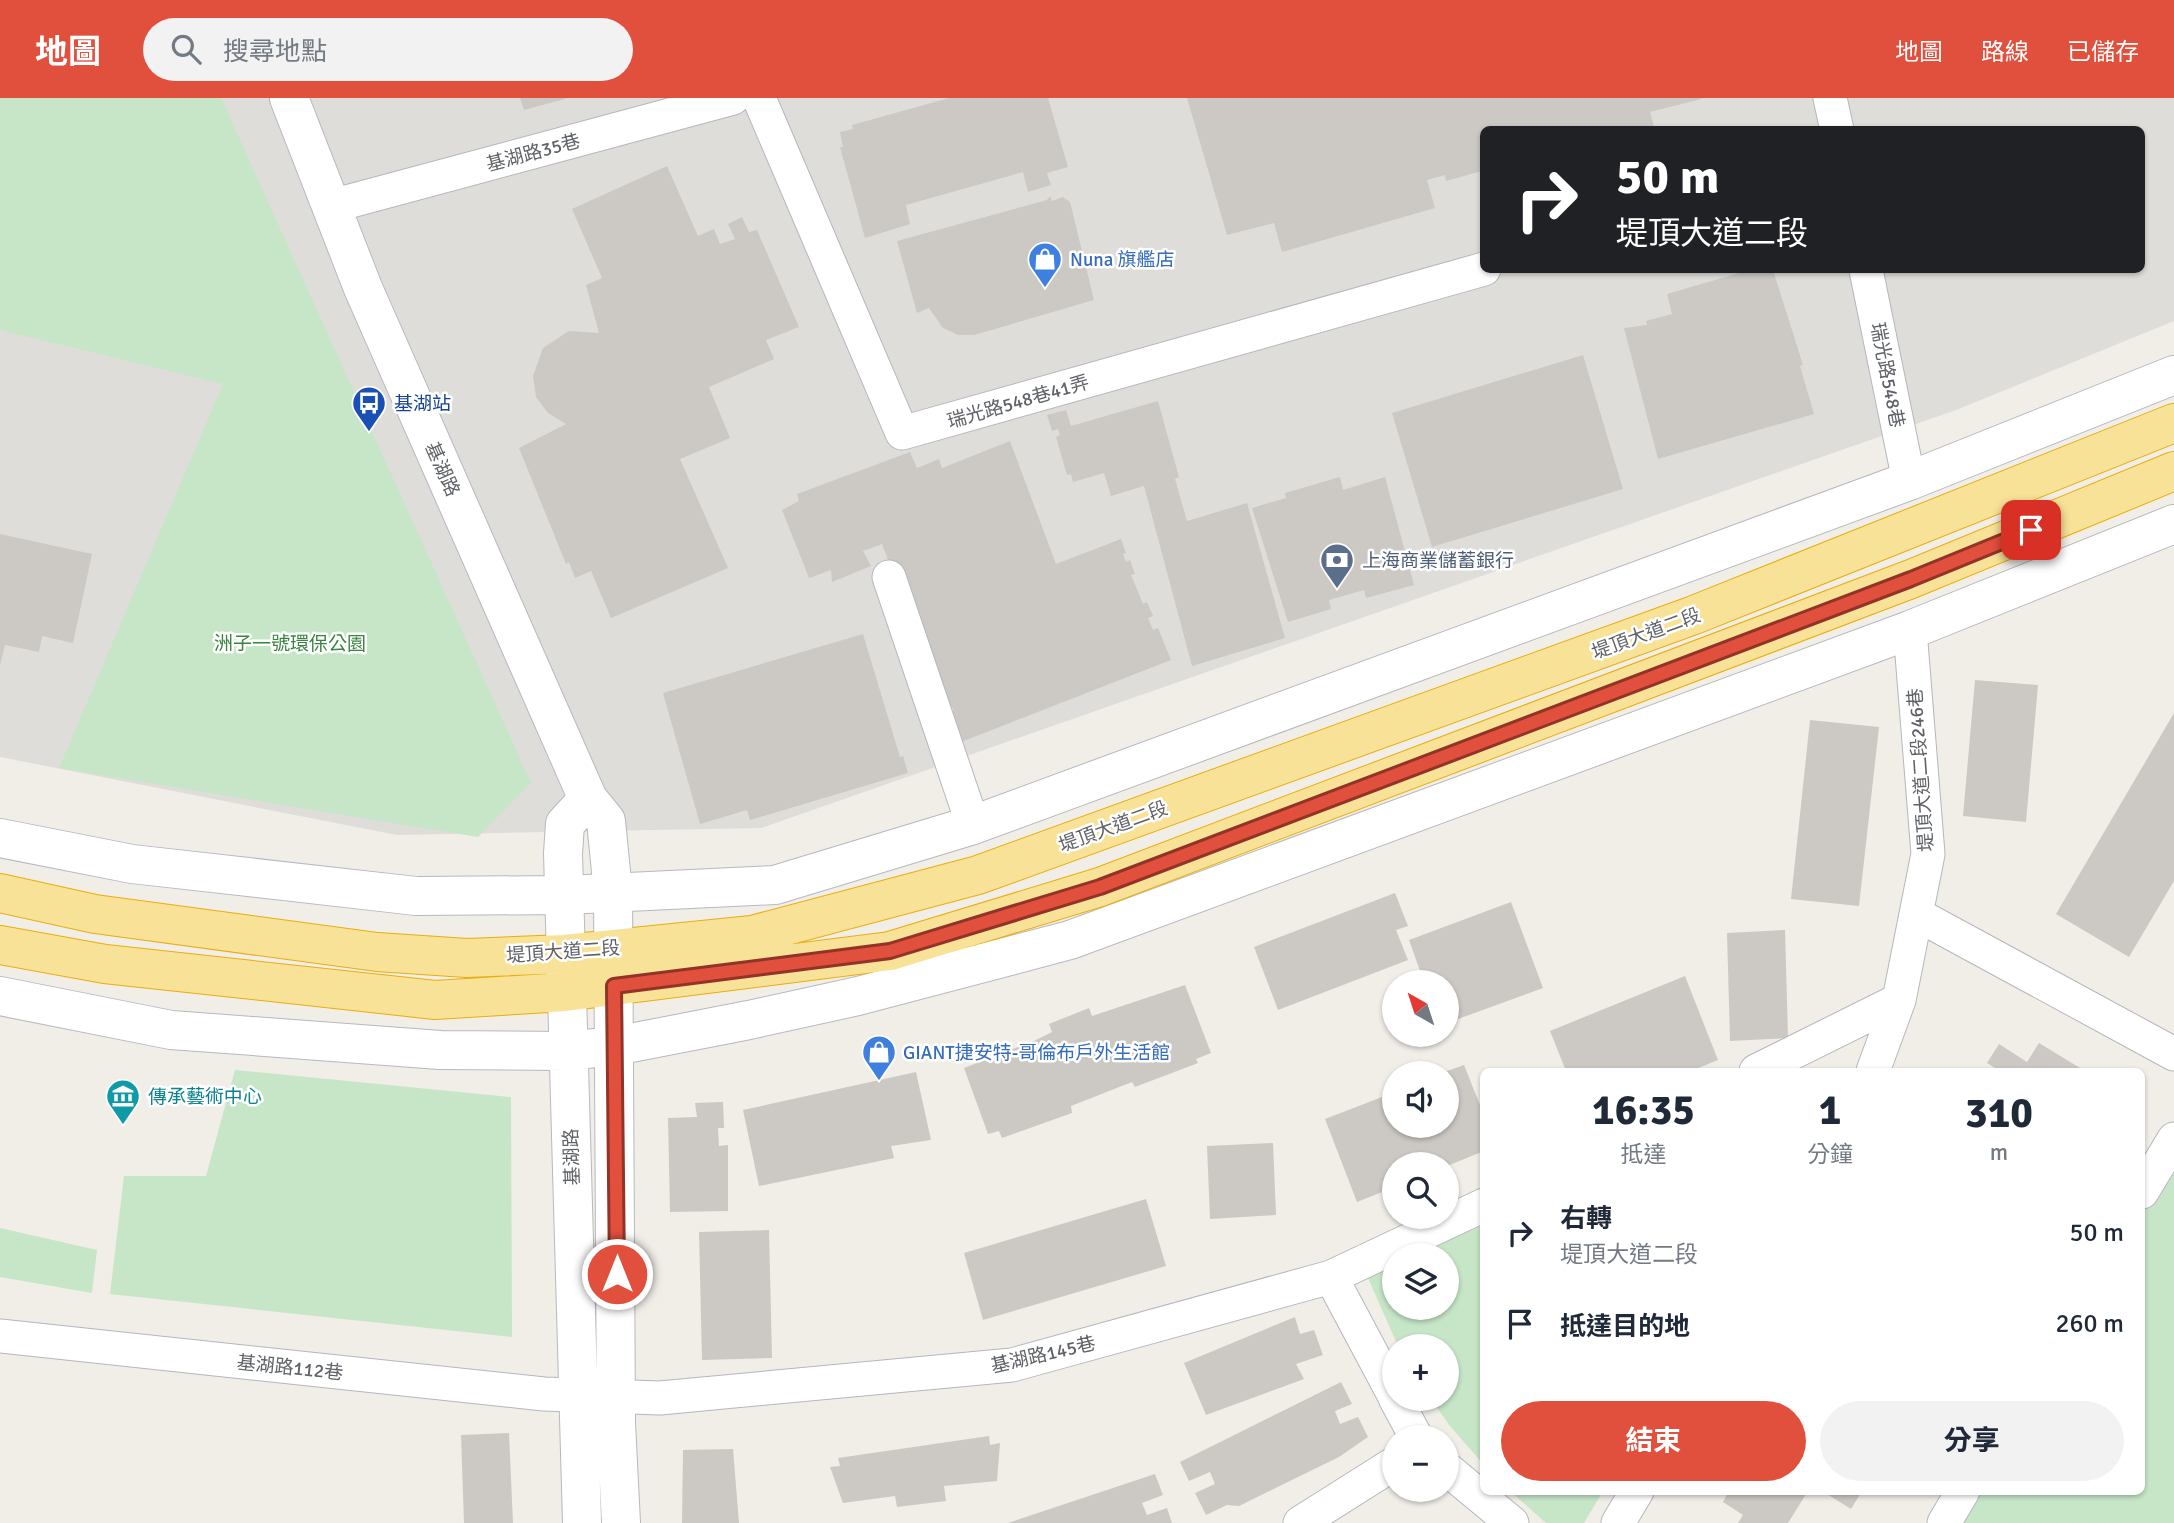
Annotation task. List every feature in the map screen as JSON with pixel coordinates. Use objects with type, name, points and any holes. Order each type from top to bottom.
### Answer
[{"type":"highway","name":"堤頂大道二段","points":[[0,893],[95,914],[377,953],[467,958],[565,954],[752,935],[978,875],[1694,615],[2174,423]]},
{"type":"highway","name":"堤頂大道二段","points":[[0,945],[105,964],[435,1000],[565,992],[890,951],[1100,887],[1911,579],[2174,471]]},
{"type":"street","name":"基湖路","points":[[289,98],[363,288],[588,799],[606,821],[613,892],[615,1046],[598,1397],[582,1523]]},
{"type":"street","name":"基湖路35巷","points":[[332,206],[733,98]]},
{"type":"street","name":"瑞光路548巷41弄","points":[[760,98],[902,433],[1480,270]]},
{"type":"street","points":[[1830,98],[1836,126]]},
{"type":"street","name":"瑞光路548巷","points":[[1867,273],[1909,481]]},
{"type":"street","points":[[0,838],[132,863],[416,896],[565,895],[775,885],[973,825],[1909,481],[2174,375]]},
{"type":"street","points":[[0,996],[172,1030],[440,1050],[566,1051],[615,1046],[858,996],[1070,940],[1910,630],[2174,524]]},
{"type":"street","points":[[889,577],[973,825]]},
{"type":"street","name":"堤頂大道二段246巷","points":[[1874,1068],[1899,1000],[1928,854],[1910,630]]},
{"type":"street","name":"基湖路","points":[[588,799],[565,824],[566,1051],[598,1397],[621,1523]]},
{"type":"street","points":[[1916,914],[2174,1054]]},
{"type":"street","points":[[1762,1068],[1899,1000]]},
{"type":"street","points":[[2145,1187],[2174,1139]]},
{"type":"street","name":"基湖路145巷","points":[[598,1397],[660,1398],[1012,1365],[1331,1277],[1480,1207]]},
{"type":"street","points":[[1331,1277],[1382,1373]]},
{"type":"street","name":"基湖路112巷","points":[[0,1336],[598,1397]]},
{"type":"street","points":[[1300,1523],[1382,1472]]},
{"type":"street","points":[[1459,1479],[1512,1523]]},
{"type":"street","points":[[1618,1523],[1635,1495]]},
{"type":"street","points":[[1944,1523],[1961,1495]]},
{"type":"shaded area","points":[[0,98],[2174,98],[2174,321],[1956,410],[761,828],[397,835],[0,757]]},
{"type":"green space","name":"洲子一號環保公園","points":[[0,98],[221,98],[531,783],[478,837],[59,768],[223,384],[0,330]]},
{"type":"green space","points":[[235,1070],[511,1097],[512,1337],[110,1294],[124,1176],[206,1176]]},
{"type":"green space","points":[[2174,1136],[2174,1523],[1936,1523],[1954,1495],[2145,1495],[2145,1183]]},
{"type":"green space","points":[[1480,1227],[1480,1460],[1459,1436],[1459,1425],[1449,1425],[1439,1411],[1459,1411],[1459,1334],[1393,1334],[1387,1320],[1459,1320],[1459,1243],[1439,1243]]},
{"type":"green space","points":[[0,1228],[97,1250],[92,1293],[0,1277]]},
{"type":"green space","points":[[1382,1269],[1382,1310],[1368,1278]]},
{"type":"green space","points":[[1514,1495],[1601,1495],[1584,1523],[1546,1523]]},
{"type":"building","points":[[520,98],[565,98],[565,99],[524,110]]},
{"type":"building","points":[[949,98],[1048,98],[1068,167],[1047,173],[1051,185],[1028,192],[1023,172],[906,205],[910,224],[865,238],[840,147],[843,147],[840,132],[853,129],[852,125]]},
{"type":"building","points":[[1187,98],[1701,98],[1650,112],[1654,126],[1480,126],[1480,172],[1446,181],[1445,175],[1427,180],[1435,208],[1282,252],[1274,223],[1227,235]]},
{"type":"building","points":[[667,166],[698,236],[714,229],[720,244],[735,239],[728,224],[742,217],[749,232],[757,230],[799,327],[766,340],[774,359],[709,387],[730,438],[680,459],[728,568],[611,618],[591,571],[575,578],[569,562],[566,564],[519,448],[566,424],[548,413],[536,397],[533,376],[543,348],[569,331],[599,333],[586,285],[602,278],[572,209]]},
{"type":"building","points":[[1050,196],[1052,201],[1063,197],[1070,202],[1094,300],[974,335],[958,335],[943,328],[929,308],[917,313],[897,241],[1047,200]]},
{"type":"building","points":[[1739,273],[1774,273],[1803,365],[1800,366],[1814,414],[1658,459],[1624,328],[1647,325],[1646,321],[1672,314],[1667,294]]},
{"type":"building","points":[[1583,355],[1623,489],[1432,547],[1392,413]]},
{"type":"building","points":[[1158,401],[1179,477],[1175,479],[1187,521],[1247,503],[1285,638],[1192,666],[1144,486],[1111,496],[1104,473],[1073,482],[1071,474],[1067,475],[1056,437],[1060,435],[1058,429],[1052,431],[1047,415],[1066,410],[1071,426]]},
{"type":"building","points":[[1010,441],[1056,564],[1121,539],[1126,553],[1123,554],[1126,562],[1130,560],[1135,574],[1131,575],[1143,604],[1147,602],[1153,616],[1148,618],[1153,630],[1158,628],[1171,660],[961,742],[950,713],[954,711],[940,686],[943,685],[932,656],[908,612],[882,544],[863,551],[871,566],[832,582],[831,570],[809,578],[782,510],[799,501],[797,494],[910,452],[917,468],[939,459],[942,468]]},
{"type":"building","points":[[1340,477],[1343,490],[1385,477],[1414,585],[1366,598],[1364,590],[1329,600],[1331,609],[1288,622],[1252,508],[1286,498],[1285,493]]},
{"type":"building","points":[[0,534],[92,554],[73,643],[42,636],[39,652],[5,645],[0,665]]},
{"type":"building","points":[[863,634],[900,757],[903,756],[908,773],[750,820],[747,810],[700,824],[663,693]]},
{"type":"building","points":[[1975,680],[2038,685],[2026,822],[1963,816]]},
{"type":"building","points":[[2174,713],[2174,881],[2129,957],[2056,914]]},
{"type":"building","points":[[1810,720],[1879,727],[1859,906],[1791,899]]},
{"type":"building","points":[[1395,893],[1408,926],[1396,930],[1408,960],[1278,1010],[1254,947]]},
{"type":"building","points":[[1511,902],[1543,988],[1460,1018],[1460,970],[1420,970],[1409,940]]},
{"type":"building","points":[[1785,930],[1788,1038],[1730,1041],[1727,933]]},
{"type":"building","points":[[1685,976],[1718,1060],[1698,1068],[1565,1068],[1550,1031]]},
{"type":"building","points":[[1185,985],[1211,1053],[1196,1059],[1198,1063],[1135,1087],[1132,1082],[1071,1106],[1072,1113],[1002,1138],[999,1131],[988,1134],[964,1068],[1036,1040],[1052,1032],[1049,1024],[1089,1008],[1092,1016]]},
{"type":"building","points":[[2039,1043],[2080,1068],[1995,1068],[1987,1063],[1999,1044],[2027,1062]]},
{"type":"building","points":[[1464,1065],[1480,1105],[1480,1153],[1459,1161],[1459,1152],[1382,1152],[1382,1192],[1357,1202],[1325,1119],[1382,1097],[1382,1138],[1459,1138],[1459,1067]]},
{"type":"building","points":[[916,1072],[931,1140],[891,1146],[894,1158],[759,1186],[743,1110]]},
{"type":"building","points":[[723,1102],[724,1128],[718,1128],[719,1146],[728,1145],[728,1211],[670,1212],[668,1118],[697,1117],[695,1103]]},
{"type":"building","points":[[1273,1143],[1276,1215],[1210,1219],[1207,1146]]},
{"type":"building","points":[[1146,1199],[1166,1266],[983,1320],[964,1253]]},
{"type":"building","points":[[769,1230],[772,1358],[702,1360],[699,1232]]},
{"type":"building","points":[[1295,1317],[1300,1334],[1314,1330],[1323,1355],[1296,1364],[1304,1379],[1206,1415],[1184,1363]]},
{"type":"building","points":[[1341,1382],[1352,1404],[1335,1411],[1340,1424],[1358,1417],[1368,1437],[1339,1457],[1239,1506],[1227,1505],[1206,1515],[1195,1493],[1215,1484],[1210,1472],[1189,1481],[1180,1462]]},
{"type":"building","points":[[509,1433],[513,1523],[464,1523],[461,1435]]},
{"type":"building","points":[[989,1436],[990,1445],[1000,1443],[997,1481],[944,1486],[946,1501],[897,1507],[895,1496],[843,1503],[830,1467],[840,1466],[838,1458]]},
{"type":"building","points":[[733,1449],[739,1523],[682,1523],[683,1450]]},
{"type":"building","points":[[1155,1474],[1163,1495],[1142,1503],[1147,1515],[1167,1508],[1172,1523],[1008,1523]]},
{"type":"building","points":[[1727,1495],[1806,1495],[1788,1523],[1738,1523],[1743,1515],[1723,1502]]},
{"type":"building","points":[[1828,1495],[1860,1495],[1851,1509]]},
{"type":"place","name":"Nuna 旗艦店","points":[[1045,289]]},
{"type":"place","name":"基湖站","points":[[369,433]]},
{"type":"place","name":"上海商業儲蓄銀行","points":[[1337,590]]},
{"type":"place","name":"GIANT捷安特-哥倫布戶外生活館","points":[[879,1082]]},
{"type":"place","name":"傳承藝術中心","points":[[123,1126]]},
{"type":"route","points":[[617,1274],[614,986],[890,951],[1100,887],[1911,579],[2031,530]]}]
